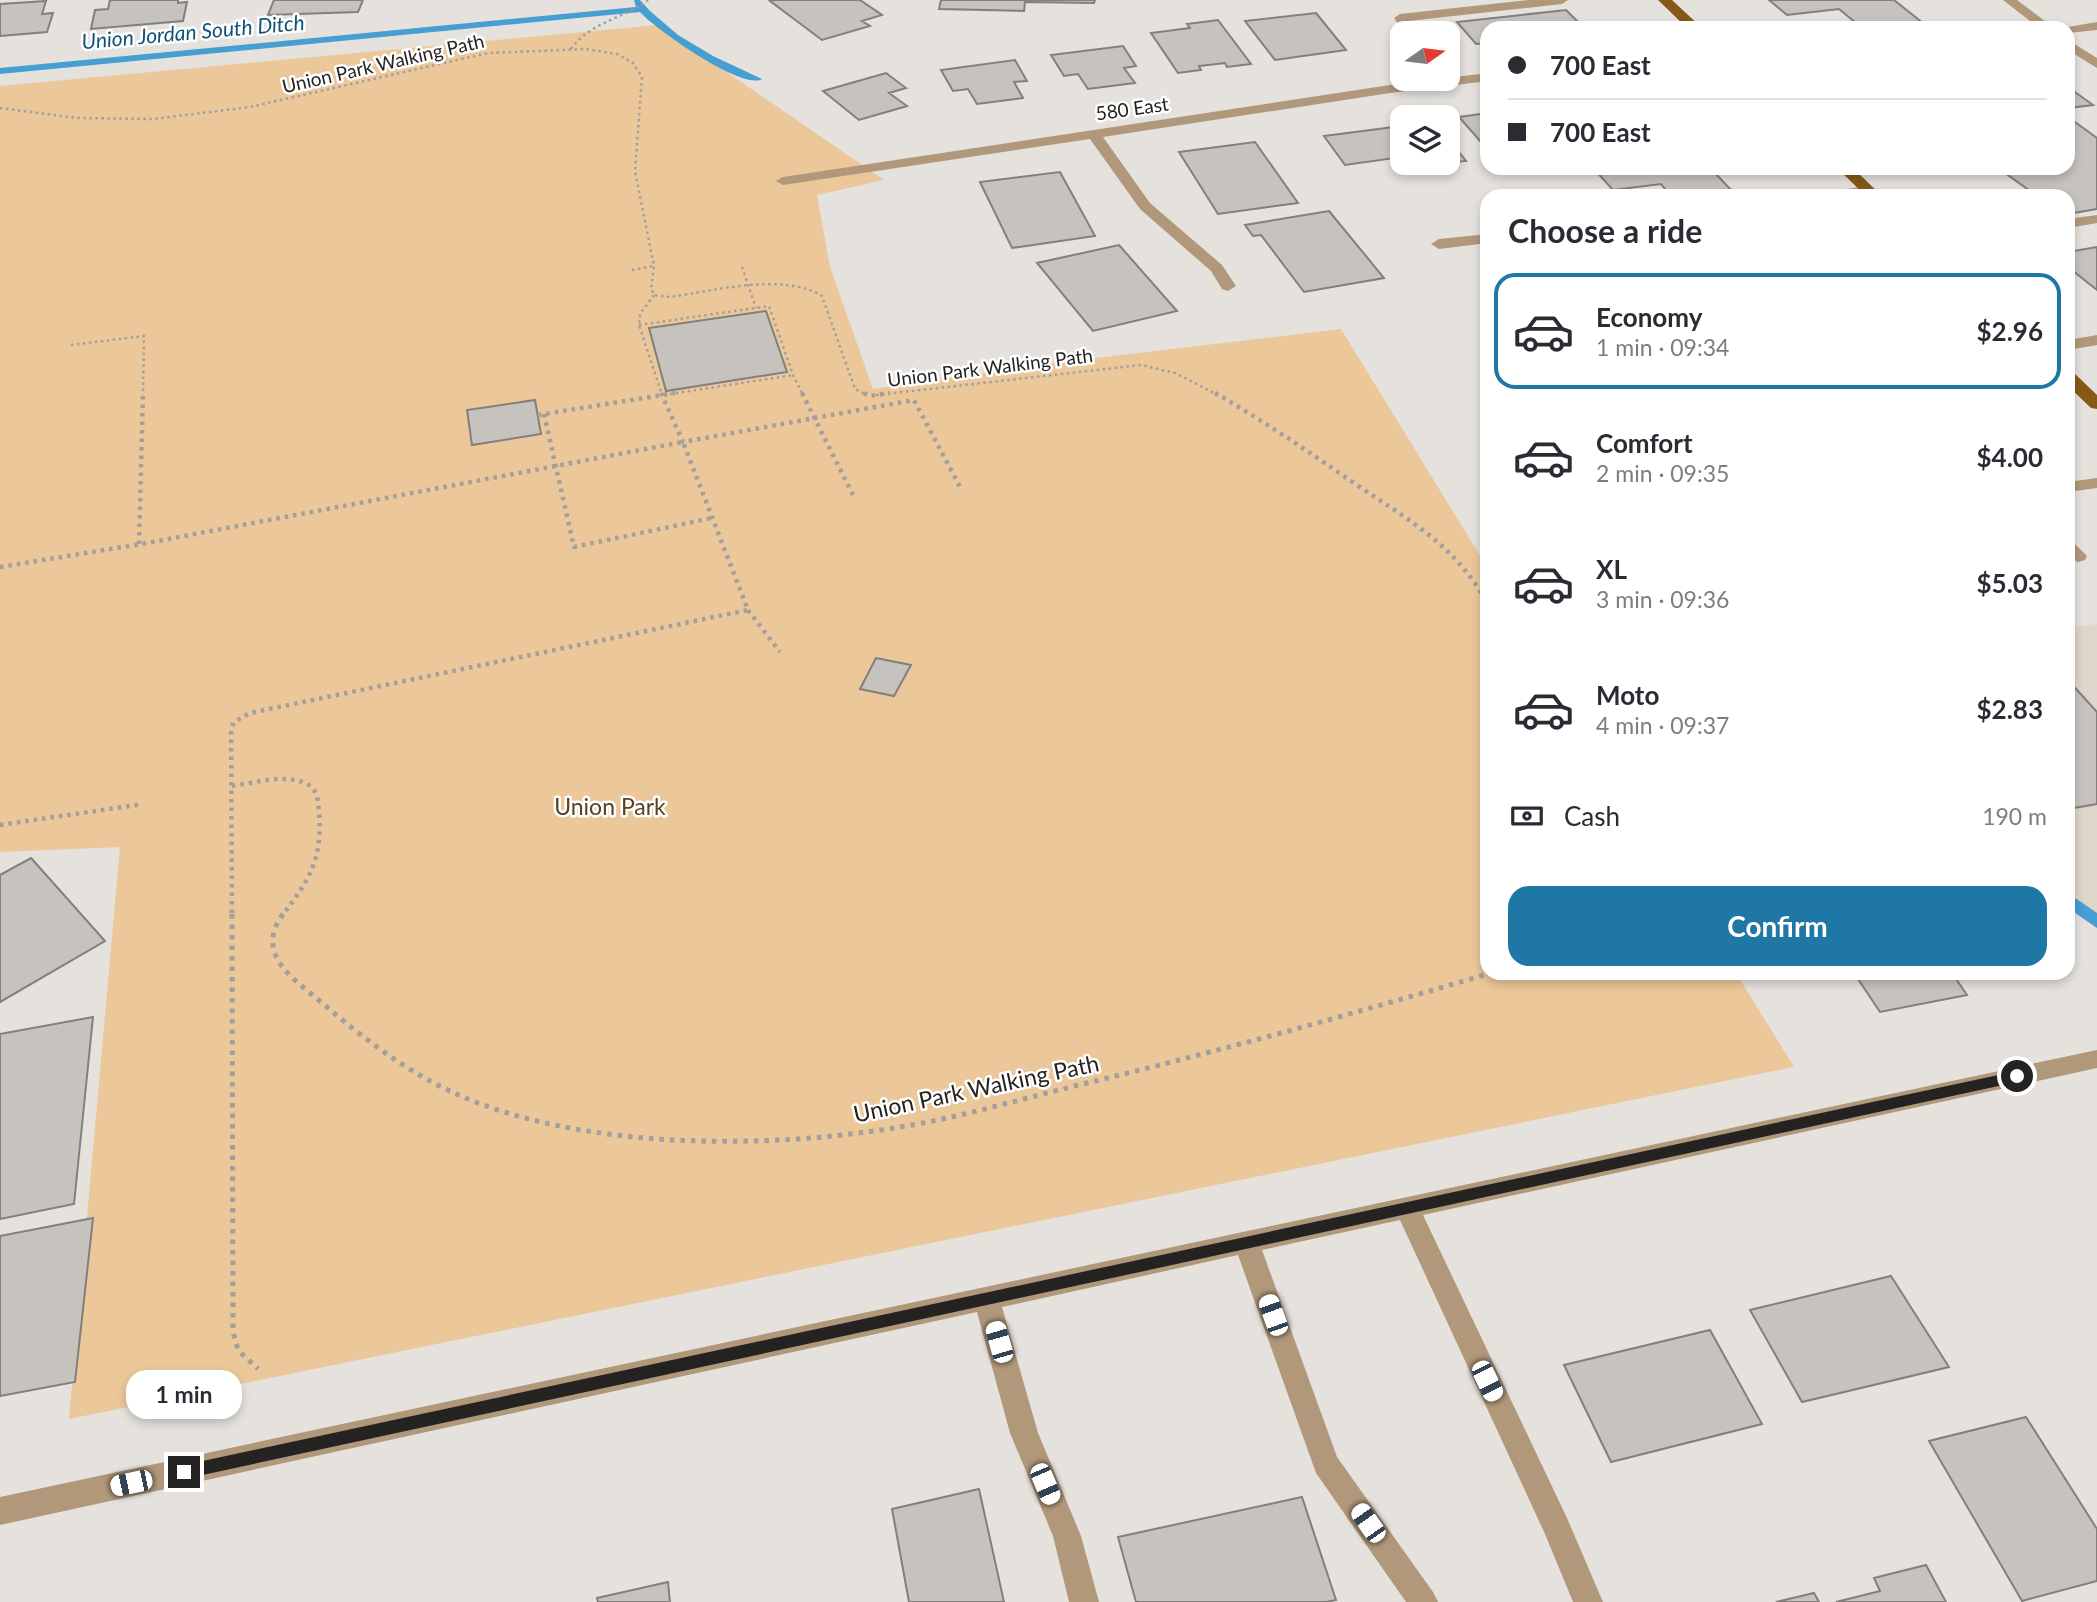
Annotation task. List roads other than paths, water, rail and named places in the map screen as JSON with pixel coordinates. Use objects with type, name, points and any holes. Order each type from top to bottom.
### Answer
[{"type":"main road","points":[[1664,0],[1687,21]]},
{"type":"main road","points":[[1852,175],[1867,189]]},
{"type":"main road","points":[[2075,384],[2097,404]]},
{"type":"street","points":[[1402,21],[1400,18],[1484,4],[1562,0]]},
{"type":"street","points":[[2008,0],[2037,21]]},
{"type":"street","points":[[2075,28],[2097,26]]},
{"type":"street","points":[[2075,49],[2097,64]]},
{"type":"street","name":"580 East","points":[[783,181],[1390,89],[1480,78]]},
{"type":"street","points":[[1093,133],[1145,206],[1217,268],[1228,286]]},
{"type":"street","points":[[2075,223],[2097,219]]},
{"type":"street","points":[[1439,244],[1480,239]]},
{"type":"street","points":[[2075,344],[2097,340]]},
{"type":"street","points":[[2075,486],[2097,482]]},
{"type":"street","points":[[0,1511],[2097,1059]]},
{"type":"street","points":[[1407,1208],[1557,1528],[1588,1602]]},
{"type":"street","points":[[1246,1241],[1326,1464],[1423,1602]]},
{"type":"street","points":[[986,1297],[1024,1433],[1067,1536],[1084,1602]]},
{"type":"waterway","points":[[637,2],[659,25],[691,48],[757,79]]},
{"type":"waterway","name":"Union Jordan South Ditch","points":[[0,71],[642,9]]},
{"type":"waterway","points":[[2075,905],[2097,922]]},
{"type":"park label","name":"Union Park","points":[[610,806]]}]
